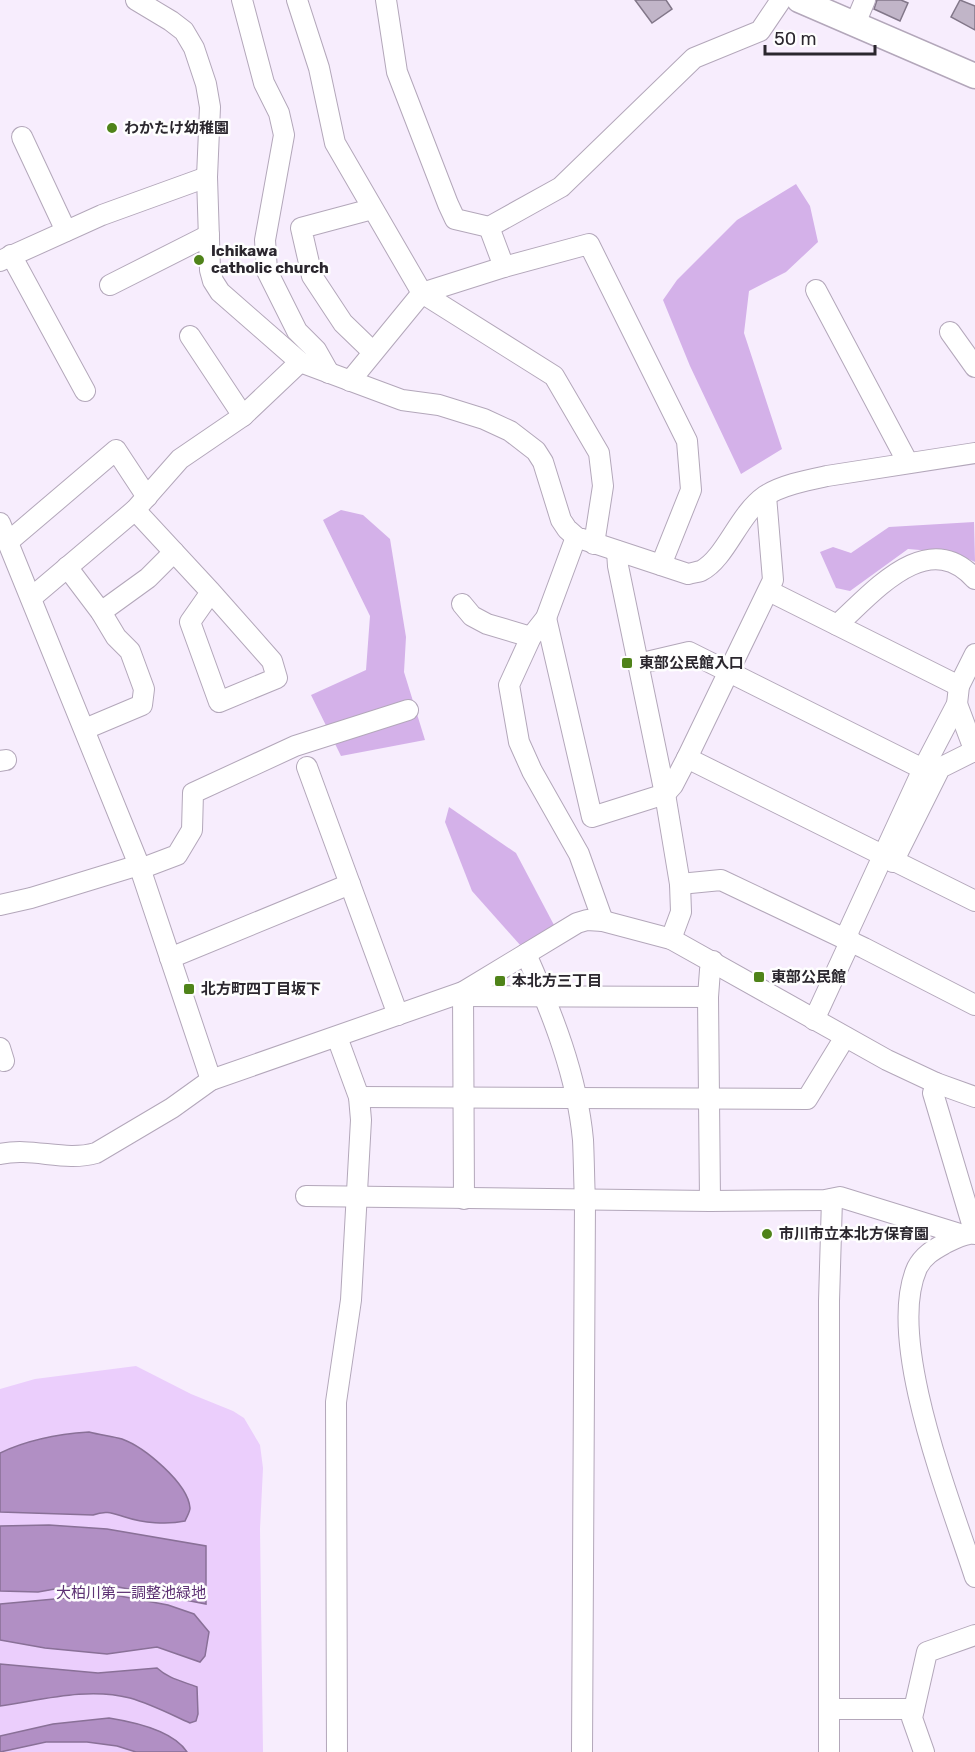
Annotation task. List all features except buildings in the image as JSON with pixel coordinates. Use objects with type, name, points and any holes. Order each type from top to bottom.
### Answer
[{"type":"main road","points":[[799,0],[975,76]]},
{"type":"street","points":[[136,0],[184,31],[194,48],[206,84],[210,107],[207,177],[210,270],[213,281],[220,292],[300,362],[402,400],[440,405],[484,419],[510,431],[536,451],[543,462],[561,520],[567,530],[585,540],[688,574],[701,571],[716,559],[744,516],[766,496],[827,476],[975,453]]},
{"type":"street","points":[[242,0],[264,83],[279,113],[284,135],[265,240],[267,271],[297,331],[316,350],[329,373]]},
{"type":"street","points":[[297,0],[319,68],[335,143],[422,293],[554,376],[599,453],[603,486],[585,540],[546,618],[531,638],[509,686],[519,742],[532,771],[579,854],[603,921]]},
{"type":"street","points":[[386,0],[397,72],[454,219],[489,227],[561,188],[694,58],[760,31],[781,0]]},
{"type":"street","points":[[855,24],[865,0]]},
{"type":"street","points":[[22,137],[66,231]]},
{"type":"street","points":[[85,391],[6,258],[102,215],[207,177]]},
{"type":"street","points":[[372,209],[301,228],[312,276],[343,323],[373,352]]},
{"type":"street","points":[[489,227],[504,267]]},
{"type":"street","points":[[110,285],[209,236]]},
{"type":"street","points":[[350,381],[422,293],[504,267],[589,244],[687,441],[691,490],[661,565]]},
{"type":"street","points":[[816,290],[908,463]]},
{"type":"street","points":[[950,332],[975,368]]},
{"type":"street","points":[[190,336],[243,416]]},
{"type":"street","points":[[31,598],[141,504],[180,459],[243,416],[300,362]]},
{"type":"street","points":[[8,542],[116,450],[141,504],[174,552],[212,592],[272,661],[278,678],[219,702],[190,622],[212,592]]},
{"type":"street","points":[[546,618],[592,817],[665,794],[673,785],[687,758],[773,580],[766,496]]},
{"type":"street","points":[[0,523],[140,867],[211,1080]]},
{"type":"street","points":[[617,551],[618,567],[665,794],[680,884],[681,912],[671,939]]},
{"type":"street","points":[[101,612],[148,578],[174,552]]},
{"type":"street","points":[[837,625],[896,572],[925,559],[955,563],[968,571],[975,579]]},
{"type":"street","points":[[67,567],[101,612],[116,637],[129,651],[144,689],[142,705],[85,729]]},
{"type":"street","points":[[769,591],[837,625],[958,695],[975,751],[940,768],[888,857],[848,932],[850,942],[814,1020]]},
{"type":"street","points":[[462,604],[472,616],[479,620],[531,638]]},
{"type":"street","points":[[638,664],[689,652],[922,769]]},
{"type":"street","points":[[888,857],[922,769],[975,654]]},
{"type":"street","points":[[0,905],[32,898],[177,855],[192,830],[193,793],[295,746],[408,710]]},
{"type":"street","points":[[687,758],[975,901]]},
{"type":"street","points":[[307,767],[398,1015]]},
{"type":"street","points":[[680,884],[721,880],[975,1005]]},
{"type":"street","points":[[170,958],[350,884]]},
{"type":"street","points":[[0,1154],[26,1151],[82,1157],[96,1153],[172,1108],[211,1080],[463,994],[577,923],[587,920],[603,921],[671,939],[887,1060],[936,1083],[975,1097]]},
{"type":"street","points":[[526,954],[564,1049],[583,1139],[585,1201],[582,1752]]},
{"type":"street","points":[[710,1202],[707,1098],[708,997],[713,961]]},
{"type":"street","points":[[463,994],[545,997],[708,997]]},
{"type":"street","points":[[463,994],[464,1199]]},
{"type":"street","points":[[337,1037],[359,1097],[362,1120],[351,1300],[336,1402],[337,1752]]},
{"type":"street","points":[[359,1097],[807,1099],[845,1037]]},
{"type":"street","points":[[936,1083],[933,1093],[971,1234]]},
{"type":"street","points":[[306,1197],[710,1202],[840,1197],[971,1234]]},
{"type":"street","points":[[829,1752],[832,1199]]},
{"type":"street","points":[[971,1234],[929,1252],[917,1267],[908,1305],[910,1354],[924,1416],[975,1577]]},
{"type":"street","points":[[924,1752],[912,1718],[927,1652],[975,1635]]},
{"type":"street","points":[[829,1709],[914,1709]]},
{"type":"green space","name":"大柏川第一調整池緑地","points":[[136,1366],[244,1418],[260,1445],[263,1468],[260,1529],[263,1752],[0,1752],[0,1389],[35,1379]]},
{"type":"shaded area","points":[[796,184],[810,206],[818,242],[786,272],[749,291],[744,333],[782,449],[741,474],[690,366],[663,300],[677,280],[737,220]]},
{"type":"shaded area","points":[[341,510],[363,515],[390,539],[406,637],[404,672],[425,740],[341,756],[311,695],[366,670],[370,616],[323,520]]},
{"type":"shaded area","points":[[974,522],[975,562],[955,553],[908,549],[850,591],[836,588],[820,552],[833,547],[851,553],[889,527]]},
{"type":"shaded area","points":[[449,807],[516,853],[554,925],[521,946],[472,891],[445,822]]},
{"type":"shaded area","points":[[89,1432],[131,1443],[163,1467],[182,1488],[187,1498],[190,1510],[185,1521],[147,1522],[105,1512],[93,1515],[0,1512],[0,1453],[43,1438]]},
{"type":"shaded area","points":[[49,1525],[107,1529],[206,1546],[206,1604],[108,1585],[72,1586],[38,1592],[0,1591],[0,1526]]},
{"type":"shaded area","points":[[109,1594],[168,1605],[194,1614],[209,1632],[205,1656],[200,1662],[157,1647],[107,1654],[45,1648],[0,1640],[0,1604]]},
{"type":"shaded area","points":[[0,1664],[98,1673],[157,1668],[171,1677],[197,1687],[198,1714],[196,1721],[190,1723],[138,1700],[97,1694],[81,1694],[0,1706]]},
{"type":"shaded area","points":[[109,1718],[152,1728],[181,1744],[187,1752],[136,1752],[117,1746],[87,1742],[46,1742],[0,1752],[0,1736],[53,1724]]},
{"type":"place","name":"わかたけ幼稚園","points":[[112,128]]},
{"type":"place","name":"Ichikawa catholic church","points":[[199,260]]},
{"type":"place","name":"東部公民館入口","points":[[627,663]]},
{"type":"place","name":"東部公民館","points":[[759,977]]},
{"type":"place","name":"本北方三丁目","points":[[500,981]]},
{"type":"place","name":"北方町四丁目坂下","points":[[189,989]]},
{"type":"place","name":"市川市立本北方保育園","points":[[767,1234]]}]
